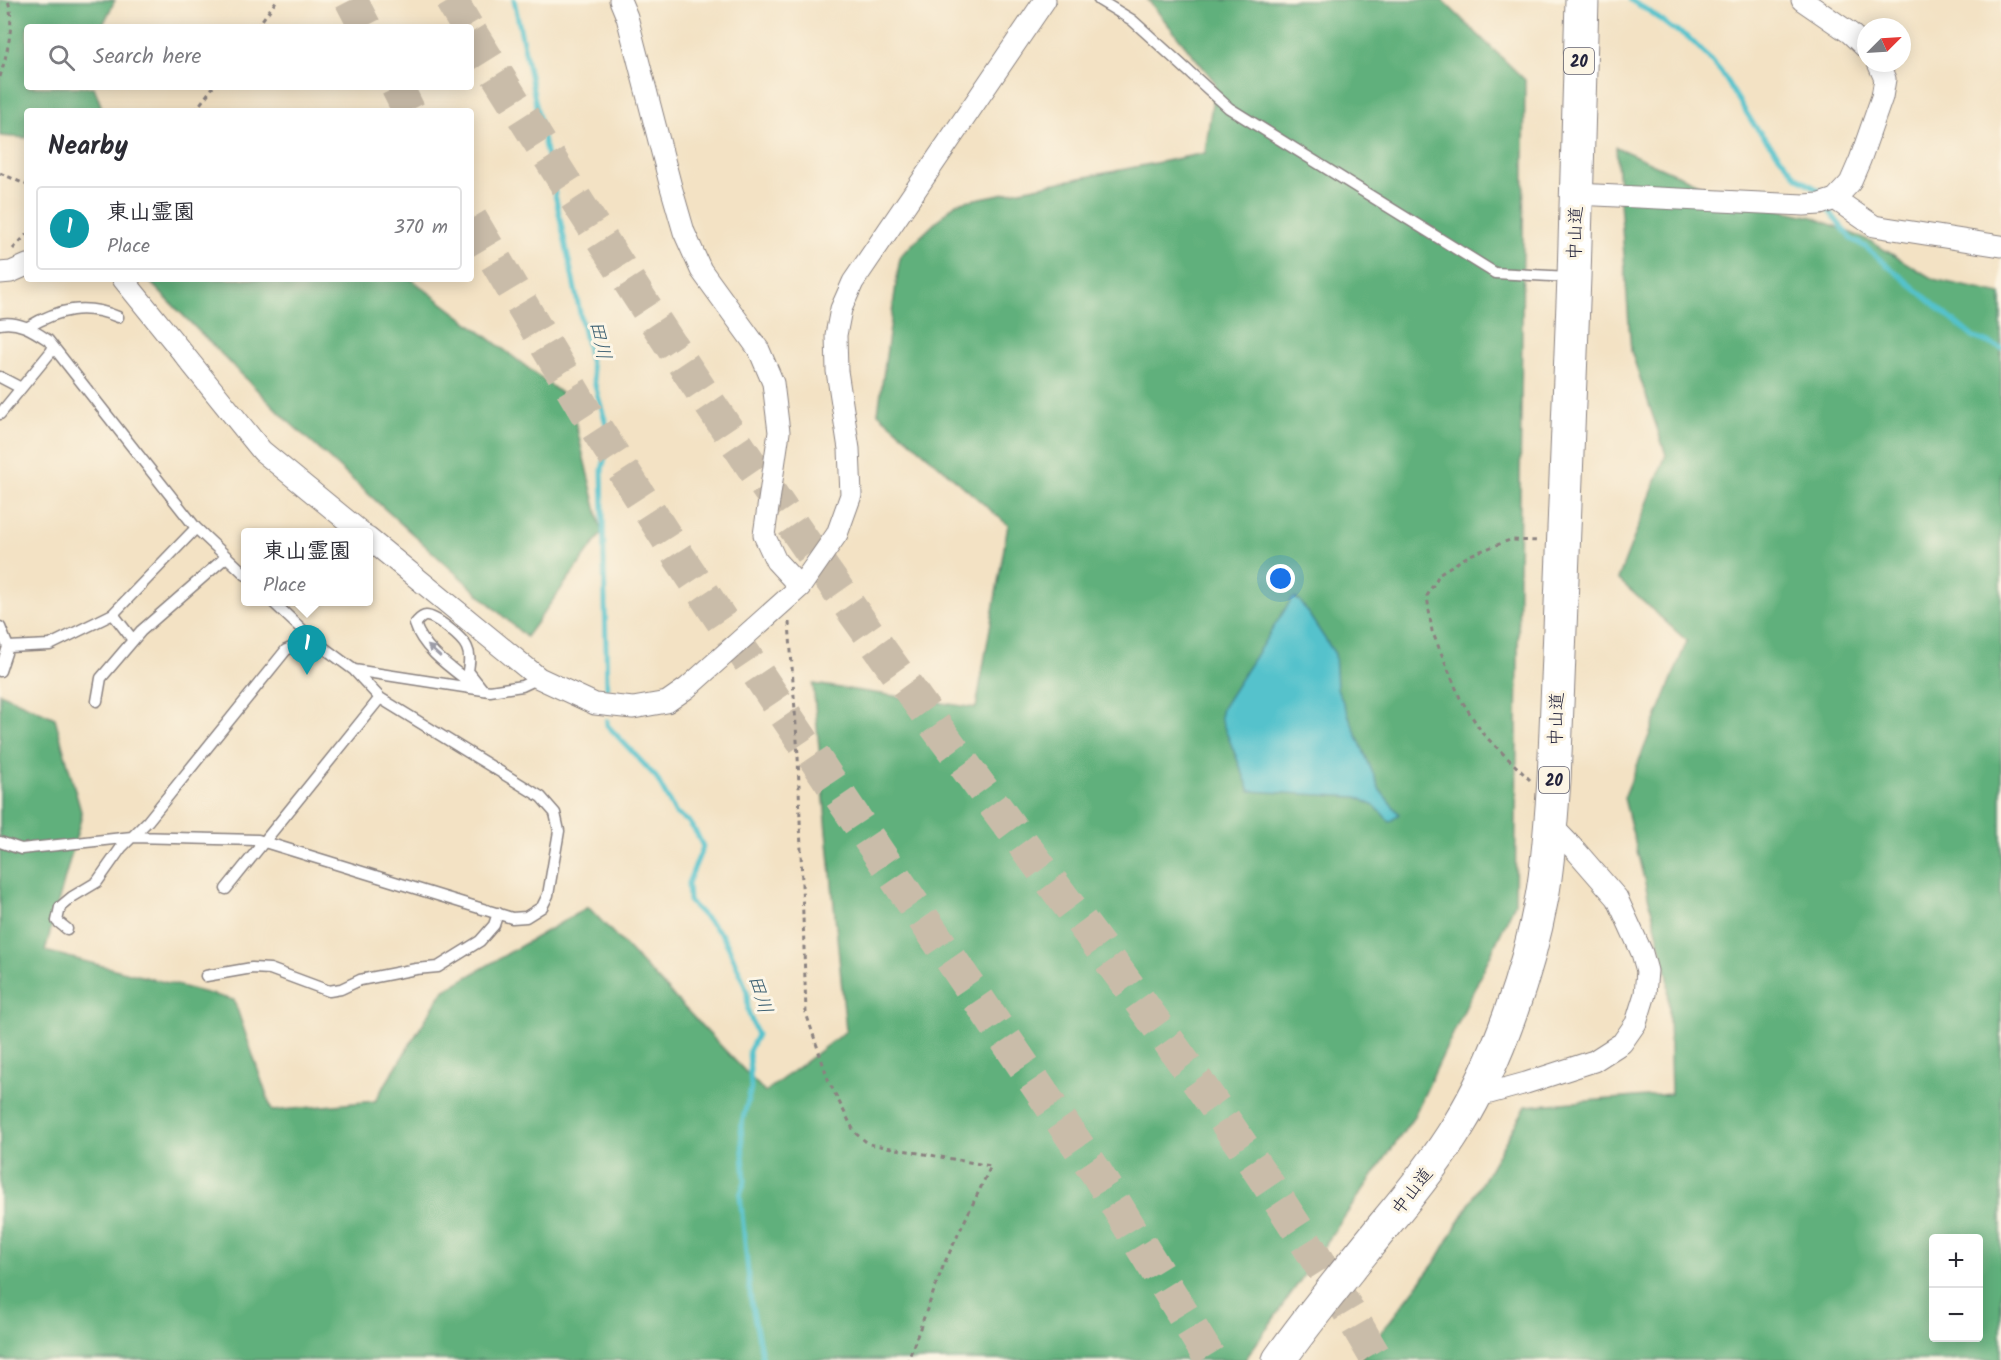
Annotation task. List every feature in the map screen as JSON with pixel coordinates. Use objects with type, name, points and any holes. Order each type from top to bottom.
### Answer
[{"type":"highway","name":"中山道","points":[[1279,1360],[1433,1163],[1458,1127],[1475,1097],[1504,1029],[1531,946],[1542,897],[1551,825],[1574,277],[1581,0]]},
{"type":"street","points":[[620,0],[627,17],[684,232],[701,270],[759,350],[774,383],[779,432],[764,535],[776,561],[800,586]]},
{"type":"street","points":[[373,541],[539,678],[595,704],[633,708],[667,702],[687,688],[800,586],[837,534],[851,495],[849,449],[837,371],[836,335],[841,309],[852,282],[1045,0]]},
{"type":"street","points":[[1802,0],[1857,40]]},
{"type":"street","points":[[1576,194],[1804,205],[1829,201],[1850,183],[1860,160],[1882,97],[1885,79],[1882,72]]},
{"type":"street","points":[[1829,201],[1874,226],[2001,246]]},
{"type":"street","points":[[3,264],[11,272],[24,266]]},
{"type":"street","points":[[125,282],[262,450],[356,528]]},
{"type":"street","points":[[1475,1097],[1594,1061],[1622,1043],[1636,1023],[1646,994],[1647,971],[1642,953],[1617,898],[1551,825]]},
{"type":"lane","points":[[1099,0],[1132,20],[1229,108],[1495,273],[1574,277]]},
{"type":"lane","points":[[28,327],[66,311],[85,308],[118,317]]},
{"type":"lane","points":[[0,324],[28,327],[48,340],[196,528],[241,570]]},
{"type":"lane","points":[[0,414],[54,348]]},
{"type":"lane","points":[[0,377],[21,388]]},
{"type":"lane","points":[[8,647],[50,645],[113,614],[196,528]]},
{"type":"lane","points":[[97,701],[101,678],[141,630],[226,557]]},
{"type":"lane","points":[[0,842],[21,849],[132,837],[258,840],[512,918],[526,917],[542,907],[548,895],[559,831],[555,813],[541,797],[380,698],[354,670],[312,639],[277,606]]},
{"type":"lane","points":[[113,614],[133,640]]},
{"type":"lane","points":[[426,616],[438,619],[466,645],[470,657],[468,671],[481,690],[419,637],[415,624],[420,619],[426,616]]},
{"type":"lane","points":[[0,627],[8,647],[0,671]]},
{"type":"lane","points":[[67,929],[57,921],[60,907],[97,882],[121,848],[148,821],[286,650],[312,639]]},
{"type":"lane","points":[[354,670],[489,691],[522,686],[539,678]]},
{"type":"lane","points":[[226,889],[380,698]]},
{"type":"lane","points":[[206,976],[252,968],[270,969],[329,991],[341,989],[360,980],[438,967],[480,941],[494,925],[498,913]]},
{"type":"path","points":[[0,77],[10,37],[12,15],[8,0]]},
{"type":"path","points":[[259,24],[277,0]]},
{"type":"path","points":[[197,108],[211,90]]},
{"type":"path","points":[[0,173],[24,183]]},
{"type":"path","points":[[3,264],[24,238]]},
{"type":"path","points":[[1532,782],[1483,734],[1460,698],[1432,631],[1427,596],[1440,573],[1470,555],[1510,540],[1542,541]]},
{"type":"path","points":[[800,586],[789,619],[798,755],[806,1013],[829,1082],[855,1133],[869,1144],[991,1166],[944,1264],[908,1360]]},
{"type":"green space","points":[[0,0],[115,0],[103,24],[24,24],[24,90],[95,90],[102,108],[24,108],[24,138],[0,136]]},
{"type":"green space","points":[[1148,0],[1442,0],[1525,80],[1515,903],[1413,1118],[1245,1360],[0,1360],[0,693],[55,718],[82,815],[45,951],[234,1000],[272,1111],[375,1101],[443,991],[588,907],[765,1092],[846,1031],[813,684],[976,708],[1008,525],[878,413],[900,256],[956,203],[1205,153],[1215,82]]},
{"type":"green space","points":[[1616,147],[1729,198],[1813,217],[1870,241],[1933,279],[2001,294],[2001,1360],[1360,1360],[1436,1261],[1526,1106],[1671,1094],[1668,977],[1624,798],[1687,641],[1618,579],[1666,455],[1631,351]]},
{"type":"green space","points":[[150,282],[415,282],[570,400],[602,533],[526,637],[289,422]]},
{"type":"water","points":[[1294,598],[1300,601],[1335,654],[1337,688],[1380,790],[1399,814],[1390,822],[1376,807],[1357,797],[1250,791],[1220,717],[1222,708]]},
{"type":"waterway","name":"田川","points":[[514,0],[596,389],[610,437],[602,470],[607,689]]},
{"type":"waterway","points":[[1630,0],[1688,37],[1709,58],[1721,72],[1754,125],[1797,177],[1820,191],[1823,199]]},
{"type":"waterway","points":[[1827,208],[1851,239],[1864,246],[1973,337],[2001,348]]},
{"type":"waterway","name":"田川","points":[[607,721],[607,725],[656,777],[676,814],[688,821],[697,834],[703,847],[688,883],[689,901],[722,935],[747,992],[748,1011],[757,1035],[749,1051],[751,1089],[741,1126],[745,1181],[740,1195],[751,1301],[763,1360]]},
{"type":"tunnel","points":[[351,0],[363,24]]},
{"type":"tunnel","points":[[451,0],[465,24]]},
{"type":"tunnel","points":[[474,38],[629,281],[792,525],[906,685],[1210,1100],[1269,1185],[1377,1360]]},
{"type":"tunnel","points":[[398,90],[408,108]]},
{"type":"tunnel","points":[[474,224],[585,411],[679,557],[1096,1172],[1211,1360]]},
{"type":"place","name":"東山霊園","points":[[307,675]]}]
